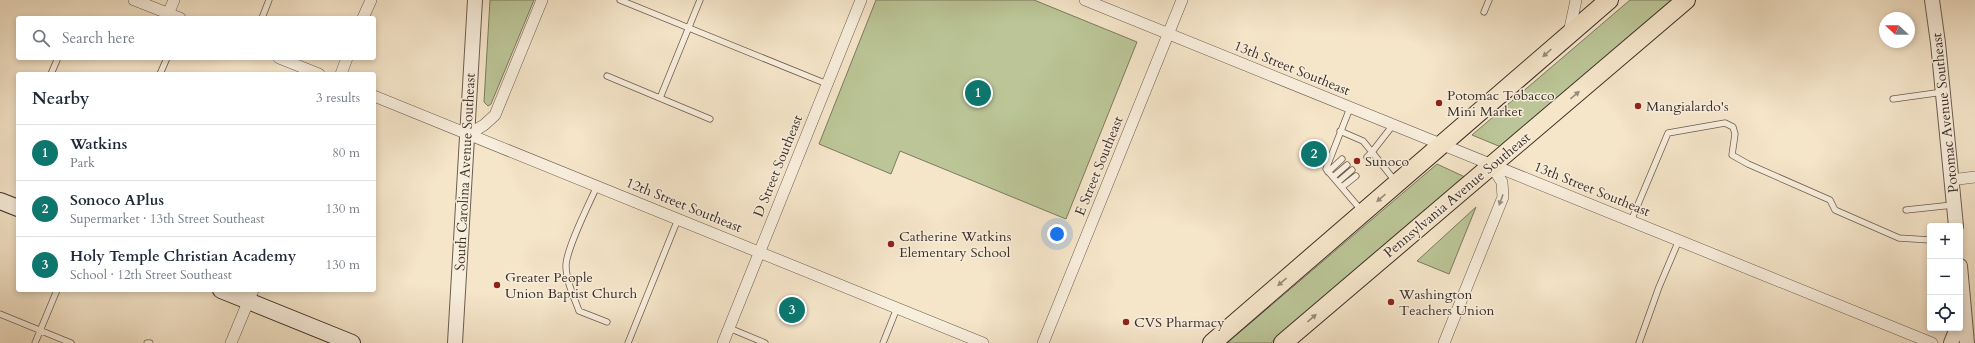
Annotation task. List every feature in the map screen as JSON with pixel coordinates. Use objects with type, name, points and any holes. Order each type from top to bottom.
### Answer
[{"type":"main road","points":[[1212,343],[1609,0]]},
{"type":"main road","name":"Pennsylvania Avenue Southeast","points":[[1283,343],[1686,0]]},
{"type":"main road","points":[[0,201],[16,207]]},
{"type":"main road","points":[[233,292],[250,295],[352,343]]},
{"type":"street","points":[[134,0],[174,16]]},
{"type":"street","points":[[168,14],[174,0]]},
{"type":"street","points":[[364,16],[371,0]]},
{"type":"street","name":"South Carolina Avenue Southeast","points":[[455,343],[475,0]]},
{"type":"street","points":[[468,134],[484,125],[495,115],[542,0]]},
{"type":"street","name":"D Street Southeast","points":[[722,343],[760,253],[861,0]]},
{"type":"street","name":"13th Street Southeast","points":[[1085,0],[1932,343]]},
{"type":"street","name":"E Street Southeast","points":[[1043,343],[1182,0]]},
{"type":"street","points":[[1569,33],[1576,0]]},
{"type":"street","name":"Potomac Avenue Southeast","points":[[1932,0],[1943,92],[1956,223]]},
{"type":"street","points":[[284,60],[314,72]]},
{"type":"street","points":[[342,72],[346,60]]},
{"type":"street","name":"12th Street Southeast","points":[[376,97],[983,343]]},
{"type":"street","points":[[1444,343],[1503,197],[1502,182],[1492,165]]},
{"type":"street","points":[[1951,180],[1975,177]]},
{"type":"street","points":[[231,343],[250,295]]},
{"type":"street","points":[[1963,321],[1967,343]]},
{"type":"street","points":[[1951,343],[1956,331]]},
{"type":"lane","points":[[263,16],[269,0]]},
{"type":"lane","points":[[620,0],[827,84]]},
{"type":"lane","points":[[660,98],[700,0]]},
{"type":"lane","points":[[1484,12],[1489,0]]},
{"type":"lane","points":[[52,72],[57,60]]},
{"type":"lane","points":[[161,72],[166,60]]},
{"type":"lane","points":[[607,76],[710,119]]},
{"type":"lane","points":[[1893,99],[1943,92]]},
{"type":"lane","points":[[1350,108],[1326,169],[1364,212]]},
{"type":"lane","points":[[1631,221],[1668,133],[1725,123],[1733,127],[1735,134],[1732,155],[1748,164],[1830,200],[1835,210],[1899,238],[1927,240]]},
{"type":"lane","points":[[1369,155],[1393,125]]},
{"type":"lane","points":[[1340,131],[1363,141],[1367,147],[1369,155]]},
{"type":"lane","points":[[1358,145],[1363,141]]},
{"type":"lane","points":[[1363,151],[1367,147]]},
{"type":"lane","points":[[1369,155],[1377,158],[1397,184]]},
{"type":"lane","points":[[1372,162],[1377,158]]},
{"type":"lane","points":[[1328,172],[1342,159]]},
{"type":"lane","points":[[1333,177],[1347,165]]},
{"type":"lane","points":[[1338,182],[1352,170]]},
{"type":"lane","points":[[1342,187],[1356,176]]},
{"type":"lane","points":[[597,186],[569,254],[566,266],[569,281],[579,311],[607,322]]},
{"type":"lane","points":[[1906,210],[1954,205]]},
{"type":"lane","points":[[628,343],[678,219]]},
{"type":"lane","points":[[1639,343],[1659,287],[1679,240]]},
{"type":"lane","points":[[35,343],[56,292]]},
{"type":"lane","points":[[883,343],[897,308]]},
{"type":"lane","points":[[0,314],[71,343]]},
{"type":"lane","points":[[729,328],[765,343]]},
{"type":"green space","points":[[490,0],[534,0],[491,104],[488,106],[484,102]]},
{"type":"green space","points":[[876,0],[1034,0],[1137,42],[1066,219],[900,151],[891,174],[819,144]]},
{"type":"green space","points":[[1630,0],[1674,0],[1501,147],[1472,135]]},
{"type":"green space","points":[[1437,164],[1465,177],[1271,343],[1227,343]]},
{"type":"green space","points":[[1476,207],[1449,274],[1417,261]]},
{"type":"place","name":"Watkins","points":[[978,93]]},
{"type":"place","name":"Potomac Tobacco Mini Market","points":[[1439,103]]},
{"type":"place","name":"Mangialardo's","points":[[1638,106]]},
{"type":"place","name":"Sonoco APlus","points":[[1314,154]]},
{"type":"place","name":"Sunoco","points":[[1357,161]]},
{"type":"place","name":"Catherine Watkins Elementary School","points":[[891,244]]},
{"type":"place","name":"Greater People Union Baptist Church","points":[[497,285]]},
{"type":"place","name":"Washington Teachers Union","points":[[1391,302]]},
{"type":"place","name":"Holy Temple Christian Academy","points":[[792,310]]},
{"type":"place","name":"CVS Pharmacy","points":[[1126,322]]}]
